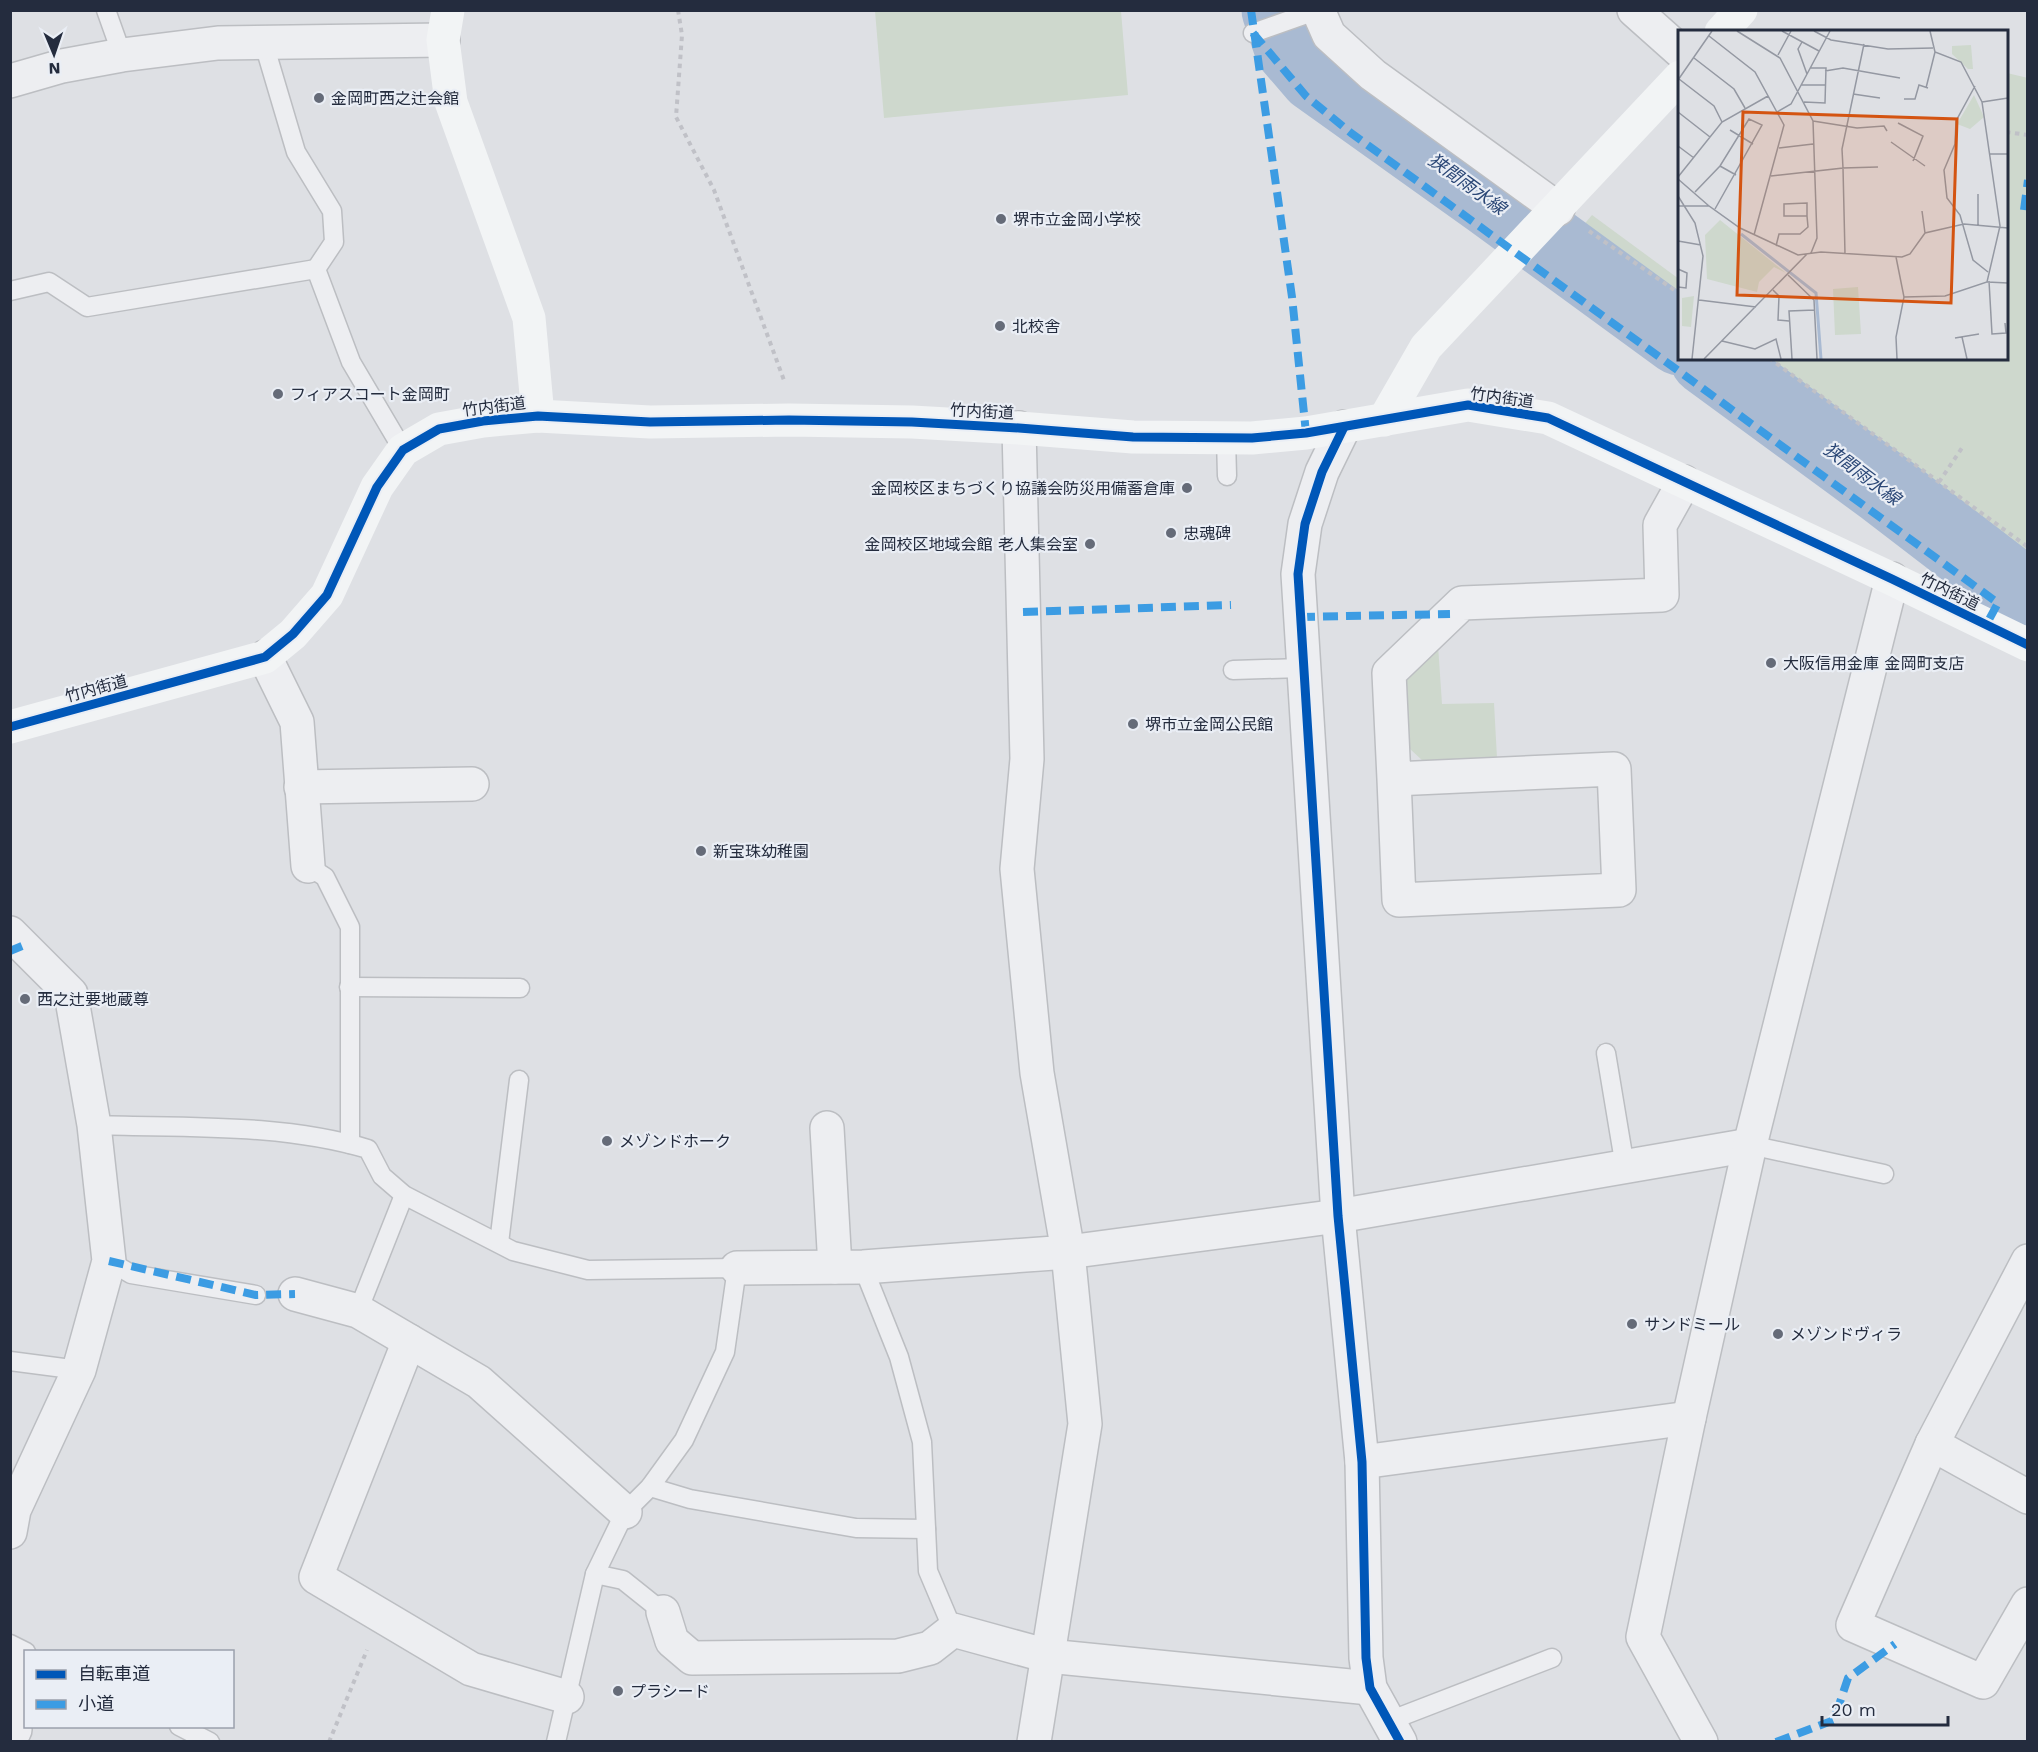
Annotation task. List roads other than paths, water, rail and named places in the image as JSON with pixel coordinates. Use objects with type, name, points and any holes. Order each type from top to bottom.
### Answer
[{"type":"street","points":[[1318,10],[1329,35],[1373,75],[1561,219]]},
{"type":"street","points":[[1634,10],[1678,49]]},
{"type":"street","points":[[1723,30],[1741,10]]},
{"type":"street","points":[[10,81],[62,66],[122,55],[218,43],[264,44],[446,25],[451,102],[529,318],[538,416]]},
{"type":"street","points":[[1384,420],[1426,347],[1518,248],[1561,219],[1678,79]]},
{"type":"street","name":"竹内街道","points":[[10,727],[265,657],[292,634],[327,595],[377,487],[403,450],[439,429],[483,421],[538,416],[650,422],[789,420],[912,422],[1133,437],[1226,438],[1306,433],[1467,405],[1548,418],[2028,645]]},
{"type":"street","points":[[1344,427],[1322,472],[1305,524],[1298,574],[1302,668],[1338,1216],[1362,1462],[1366,1658],[1370,1688],[1394,1731]]},
{"type":"street","points":[[1019,428],[1027,759],[1017,869],[1037,1074],[1068,1252],[1085,1424],[1034,1742]]},
{"type":"street","points":[[1394,778],[1614,770],[1620,890],[1399,900],[1389,673],[1462,603],[1662,595],[1660,525],[1684,482]]},
{"type":"street","points":[[1701,1742],[1643,1637],[1750,1145],[1892,579]]},
{"type":"street","points":[[265,657],[297,722],[308,866]]},
{"type":"street","points":[[301,787],[472,784]]},
{"type":"street","points":[[10,933],[71,994],[94,1125],[109,1262],[79,1370],[14,1510],[10,1532]]},
{"type":"street","points":[[827,1128],[849,1267]]},
{"type":"street","points":[[736,1268],[849,1267],[1068,1252],[1338,1216],[1750,1145]]},
{"type":"street","points":[[2028,1261],[1932,1444],[1853,1625],[1983,1682],[2028,1604]]},
{"type":"street","points":[[295,1294],[358,1311],[479,1382],[625,1512]]},
{"type":"street","points":[[409,1341],[316,1577],[471,1669],[567,1697]]},
{"type":"street","points":[[1362,1462],[1689,1418]]},
{"type":"street","points":[[1932,1444],[2028,1497]]},
{"type":"street","points":[[663,1612],[672,1641],[692,1658],[898,1656],[930,1648],[953,1630],[1048,1656],[1370,1688]]},
{"type":"street","points":[[10,1664],[15,1730],[10,1738]]},
{"type":"lane","points":[[106,10],[122,55]]},
{"type":"lane","points":[[1253,33],[1318,10]]},
{"type":"lane","points":[[10,291],[49,282],[87,307],[316,269],[334,242],[332,211],[297,152],[264,44]]},
{"type":"lane","points":[[316,269],[351,362],[403,450]]},
{"type":"lane","points":[[1226,438],[1227,476]]},
{"type":"lane","points":[[1233,670],[1302,668]]},
{"type":"lane","points":[[308,866],[325,877],[350,927],[350,1144]]},
{"type":"lane","points":[[349,987],[520,988]]},
{"type":"lane","points":[[1606,1053],[1624,1167]]},
{"type":"lane","points":[[499,1243],[519,1080]]},
{"type":"lane","points":[[94,1125],[275,1131],[350,1144],[368,1149],[382,1176],[404,1195],[513,1251],[588,1270],[736,1268],[725,1352],[684,1440],[650,1487],[625,1512],[596,1574],[556,1742]]},
{"type":"lane","points":[[1750,1145],[1884,1174]]},
{"type":"lane","points":[[358,1311],[404,1195]]},
{"type":"lane","points":[[109,1262],[131,1274],[256,1295]]},
{"type":"lane","points":[[849,1267],[900,1357],[922,1442],[928,1571],[953,1630]]},
{"type":"lane","points":[[10,1361],[79,1370]]},
{"type":"lane","points":[[650,1487],[690,1498],[856,1528],[926,1529]]},
{"type":"lane","points":[[596,1574],[623,1580],[663,1612]]},
{"type":"lane","points":[[10,1644],[24,1651]]},
{"type":"lane","points":[[1394,1731],[1552,1658]]},
{"type":"lane","points":[[183,1728],[210,1742]]},
{"type":"waterway","name":"狭間雨水線","points":[[1279,10],[1291,46],[1316,75],[1678,337]]},
{"type":"waterway","name":"狭間雨水線","points":[[1710,360],[1883,487],[2016,589]]},
{"type":"place","name":"金岡町西之辻会館","points":[[319,98]]},
{"type":"place","name":"堺市立金岡小学校","points":[[1001,219]]},
{"type":"place","name":"北校舎","points":[[1000,326]]},
{"type":"place","name":"フィアスコート金岡町","points":[[278,394]]},
{"type":"place","name":"金岡校区まちづくり協議会防災用備蓄倉庫","points":[[1187,488]]},
{"type":"place","name":"忠魂碑","points":[[1171,533]]},
{"type":"place","name":"金岡校区地域会館 老人集会室","points":[[1090,544]]},
{"type":"place","name":"大阪信用金庫 金岡町支店","points":[[1771,663]]},
{"type":"place","name":"堺市立金岡公民館","points":[[1133,724]]},
{"type":"place","name":"新宝珠幼稚園","points":[[701,851]]},
{"type":"place","name":"西之辻要地蔵尊","points":[[25,999]]},
{"type":"place","name":"メゾンドホーク","points":[[607,1141]]},
{"type":"place","name":"サンドミール","points":[[1632,1324]]},
{"type":"place","name":"メゾンドヴィラ","points":[[1778,1334]]},
{"type":"place","name":"プラシード","points":[[618,1691]]}]
